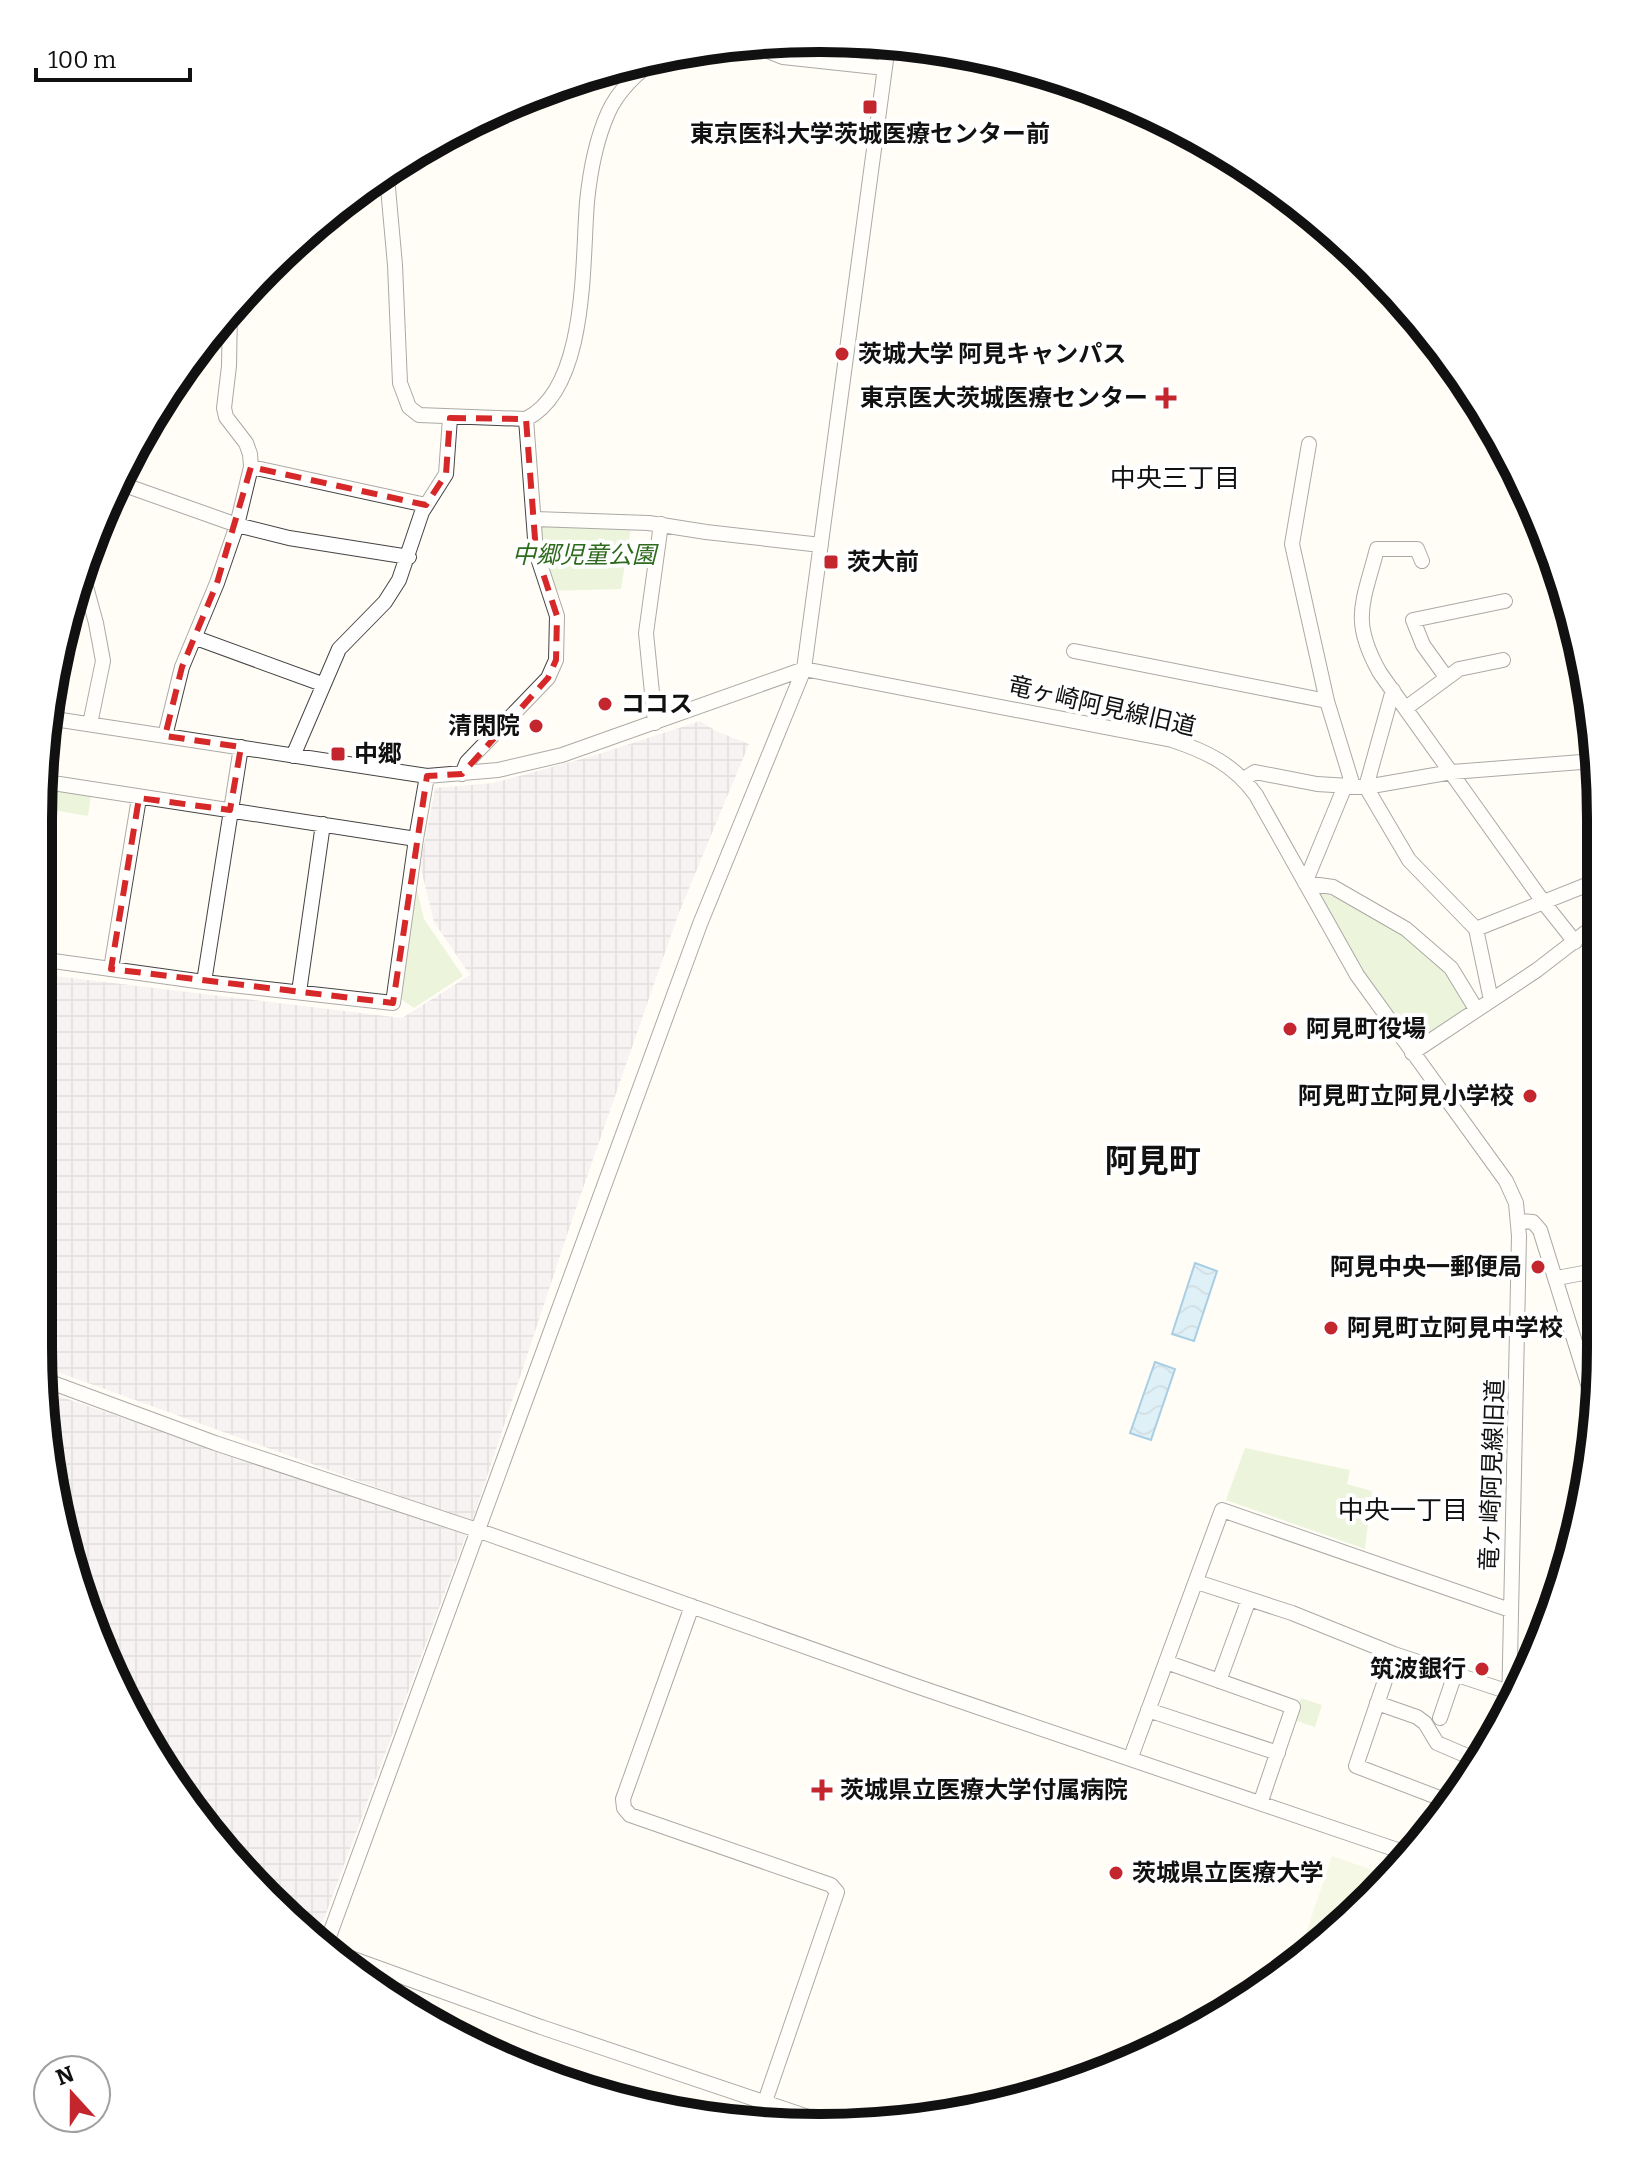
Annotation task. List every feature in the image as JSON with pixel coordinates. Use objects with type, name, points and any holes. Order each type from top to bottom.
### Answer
[{"type":"street","points":[[775,54],[885,68]]},
{"type":"street","points":[[329,1937],[700,924],[804,669],[887,56]]},
{"type":"street","points":[[387,185],[395,265],[400,383],[409,407],[419,415],[526,419],[540,412],[561,381],[570,357],[582,288],[591,171],[608,112],[626,83],[637,74]]},
{"type":"street","points":[[165,736],[182,667],[196,638],[237,525],[251,467],[250,454],[241,435],[226,417],[224,408],[227,332]]},
{"type":"street","points":[[293,756],[339,649],[385,602],[399,580],[426,505],[446,474],[450,418]]},
{"type":"street","points":[[462,774],[467,762],[548,678],[556,660],[557,616],[536,552],[526,419]]},
{"type":"street","points":[[1309,444],[1292,544],[1327,701],[1355,786],[1409,860],[1476,929],[1491,1000]]},
{"type":"street","points":[[251,467],[426,505]]},
{"type":"street","points":[[128,486],[237,525],[289,538],[409,557]]},
{"type":"street","points":[[535,519],[661,524],[821,545]]},
{"type":"street","points":[[655,723],[646,633],[661,524]]},
{"type":"street","points":[[1422,561],[1417,549],[1377,549],[1360,623],[1366,648],[1544,903],[1575,942]]},
{"type":"street","points":[[87,591],[103,661],[90,724]]},
{"type":"street","points":[[1446,677],[1423,645],[1413,620],[1505,601]]},
{"type":"street","points":[[196,638],[322,684]]},
{"type":"street","points":[[1074,651],[1327,701]]},
{"type":"street","points":[[1406,708],[1459,669],[1503,660]]},
{"type":"street","points":[[59,719],[427,776],[462,774],[533,763],[804,669]]},
{"type":"street","name":"竜ヶ崎阿見線旧道","points":[[804,669],[1172,740],[1215,757],[1244,779],[1258,799],[1357,975],[1506,1181],[1516,1203],[1519,1221],[1509,1684]]},
{"type":"street","points":[[1393,690],[1355,786],[1305,883],[1333,887],[1406,929],[1451,968],[1476,1009]]},
{"type":"street","points":[[204,982],[241,747]]},
{"type":"street","points":[[1244,779],[1255,772],[1317,784],[1355,786],[1452,772],[1584,762]]},
{"type":"street","points":[[52,961],[393,1003],[427,776]]},
{"type":"street","points":[[53,783],[416,839]]},
{"type":"street","points":[[111,969],[139,798]]},
{"type":"street","points":[[299,992],[323,824]]},
{"type":"street","points":[[1476,929],[1587,885]]},
{"type":"street","points":[[1412,1053],[1587,932]]},
{"type":"street","points":[[1519,1221],[1533,1222],[1540,1230],[1586,1375]]},
{"type":"street","points":[[1557,1278],[1587,1272]]},
{"type":"street","points":[[53,1383],[215,1443],[477,1530],[913,1685],[1399,1850]]},
{"type":"street","points":[[1131,1757],[1222,1510],[1510,1610]]},
{"type":"street","points":[[1197,1582],[1505,1691]]},
{"type":"street","points":[[1219,1681],[1249,1599]]},
{"type":"street","points":[[692,1606],[623,1799],[624,1808],[630,1815],[831,1885],[837,1892],[761,2111]]},
{"type":"street","points":[[1394,1654],[1356,1766],[1440,1798]]},
{"type":"street","points":[[1166,1662],[1293,1707],[1261,1801]]},
{"type":"street","points":[[1440,1718],[1455,1674]]},
{"type":"street","points":[[1377,1703],[1417,1717],[1425,1723],[1437,1743],[1468,1756]]},
{"type":"street","points":[[1148,1710],[1278,1753]]},
{"type":"street","points":[[361,1962],[795,2113]]},
{"type":"highlighted area","points":[[450,418],[526,419],[536,552],[557,616],[556,660],[548,678],[462,774],[427,776],[393,1003],[111,969],[139,798],[230,810],[241,747],[165,736],[182,667],[217,583],[251,467],[426,505],[446,474]]},
{"type":"shaded area","points":[[700,721],[749,744],[678,915],[472,1522],[53,1370],[52,976],[402,1018],[470,975],[434,922],[420,865],[435,788],[493,783],[596,755]]},
{"type":"shaded area","points":[[54,1394],[466,1535],[324,1919],[315,1926],[313,1924],[242,1853],[181,1773],[131,1686],[110,1640],[78,1545],[59,1447]]},
{"type":"green space","name":"中郷児童公園","points":[[535,519],[632,522],[621,589],[549,591]]},
{"type":"green space","points":[[53,783],[92,789],[88,816],[52,810]]},
{"type":"green space","points":[[416,885],[424,919],[463,976],[414,1008],[401,999],[395,1002]]},
{"type":"green space","points":[[1315,888],[1410,937],[1441,967],[1470,1008],[1412,1046],[1357,962]]},
{"type":"green space","points":[[1245,1448],[1350,1470],[1347,1484],[1372,1491],[1365,1549],[1226,1500]]},
{"type":"green space","points":[[1301,1698],[1322,1705],[1315,1727],[1294,1720]]},
{"type":"green space","points":[[1332,1856],[1378,1872],[1326,1924],[1303,1942]]},
{"type":"water","points":[[1195,1263],[1217,1271],[1194,1341],[1172,1334]]},
{"type":"water","points":[[1155,1362],[1175,1369],[1151,1440],[1130,1433]]},
{"type":"place","name":"東京医科大学茨城医療センター前","points":[[870,107]]},
{"type":"place","name":"茨城大学 阿見キャンパス","points":[[842,354]]},
{"type":"place","name":"東京医大茨城医療センター","points":[[1166,398]]},
{"type":"place","name":"茨大前","points":[[831,562]]},
{"type":"place","name":"ココス","points":[[605,704]]},
{"type":"place","name":"清閑院","points":[[536,726]]},
{"type":"place","name":"中郷","points":[[338,754]]},
{"type":"place","name":"阿見町役場","points":[[1290,1029]]},
{"type":"place","name":"阿見町立阿見小学校","points":[[1530,1096]]},
{"type":"place","name":"阿見中央一郵便局","points":[[1538,1267]]},
{"type":"place","name":"阿見町立阿見中学校","points":[[1331,1328]]},
{"type":"place","name":"筑波銀行","points":[[1482,1669]]},
{"type":"place","name":"茨城県立医療大学付属病院","points":[[822,1790]]},
{"type":"place","name":"茨城県立医療大学","points":[[1116,1873]]},
{"type":"district","name":"中央三丁目","points":[[1175,478]]},
{"type":"district","name":"阿見町","points":[[1153,1161]]},
{"type":"district","name":"中央一丁目","points":[[1403,1510]]}]
